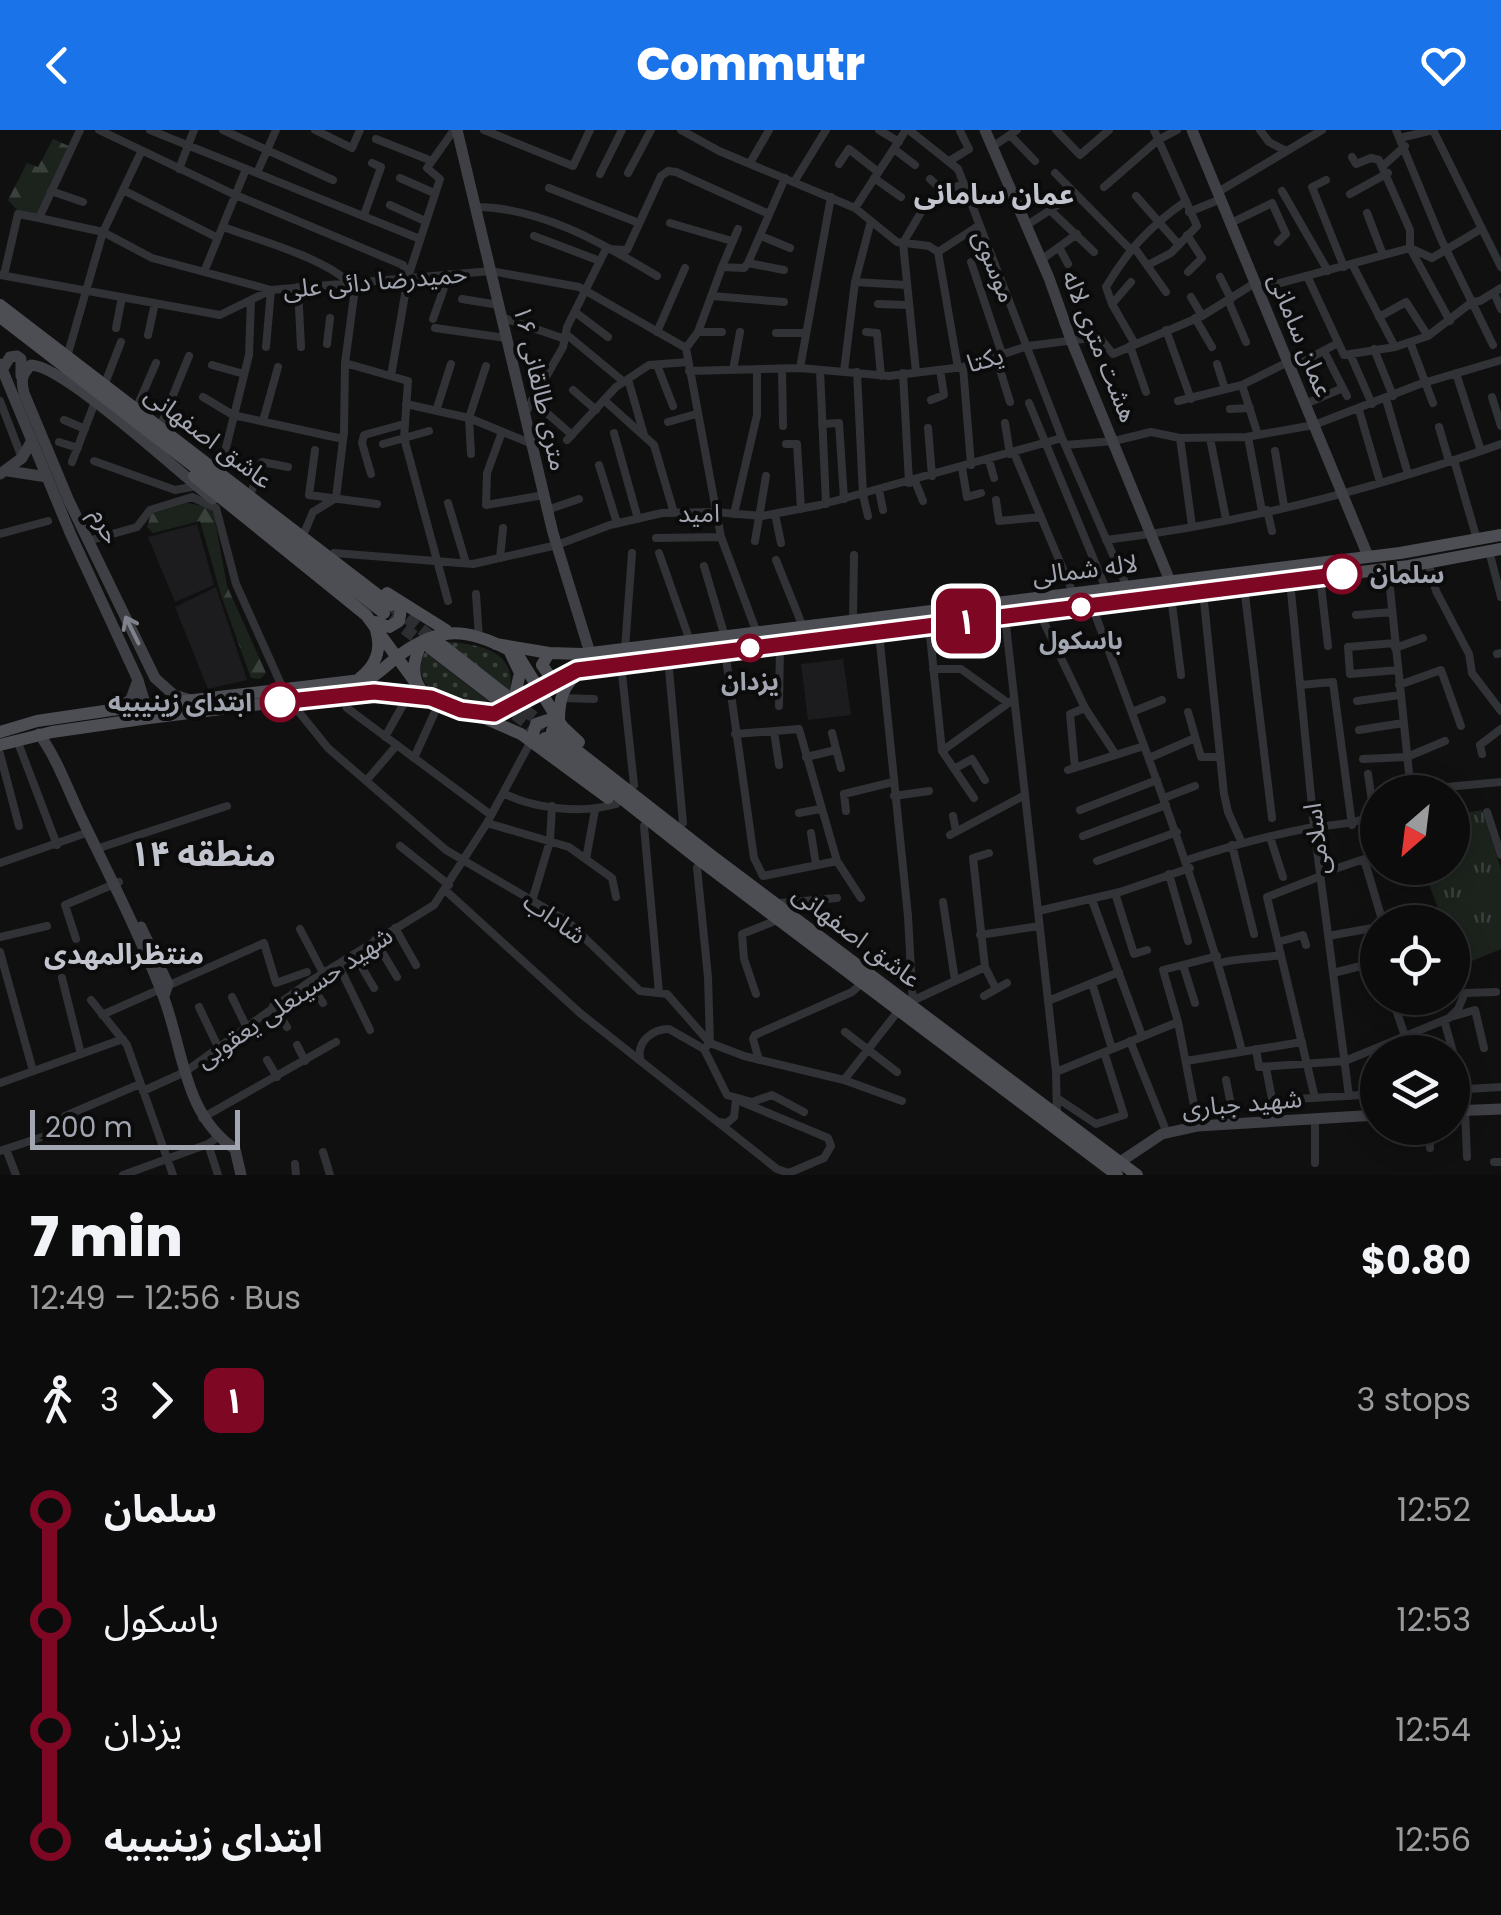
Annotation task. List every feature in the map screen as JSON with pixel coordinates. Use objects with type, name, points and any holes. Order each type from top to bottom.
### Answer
[{"type":"main road","points":[[0,291],[7,317]]},
{"type":"main road","name":"عاشق اصفهانی","points":[[0,305],[7,317],[152,426],[379,614]]},
{"type":"main road","name":"عاشق اصفهانی","points":[[7,317],[67,357],[152,426]]},
{"type":"main road","points":[[152,426],[222,468],[334,554],[450,633]]},
{"type":"main road","points":[[152,426],[202,484],[379,614],[389,628],[398,622],[401,610],[384,590]]},
{"type":"main road","name":"لاله شمالی","points":[[506,701],[587,668],[668,658],[757,632],[803,627],[820,632],[879,632],[1092,606],[1231,574],[1501,535]]},
{"type":"main road","name":"لاله شمالی","points":[[450,633],[502,647],[549,653],[590,654],[690,641],[780,644],[853,621],[1127,586],[1203,592],[1495,550]]},
{"type":"main road","points":[[1262,584],[1254,576],[1269,569]]},
{"type":"main road","points":[[1225,589],[1239,583],[1231,574]]},
{"type":"main road","points":[[379,614],[414,692]]},
{"type":"main road","points":[[353,683],[368,672],[377,657],[379,614]]},
{"type":"main road","points":[[414,692],[414,662],[440,632],[450,633]]},
{"type":"main road","points":[[0,732],[37,721],[118,709],[148,712],[287,696],[353,683],[376,675],[397,658],[430,643]]},
{"type":"main road","points":[[430,643],[506,701]]},
{"type":"main road","points":[[502,647],[524,662],[540,690],[549,735],[616,804],[697,868],[775,921],[823,946]]},
{"type":"main road","points":[[461,710],[494,714],[520,686],[520,673],[502,647]]},
{"type":"main road","points":[[549,653],[542,665],[549,675],[558,678]]},
{"type":"main road","points":[[549,735],[568,683],[587,668]]},
{"type":"main road","points":[[376,675],[392,684],[387,694]]},
{"type":"main road","points":[[0,745],[48,739],[192,701],[414,692],[504,724],[549,735],[634,785],[780,903],[823,946]]},
{"type":"main road","name":"عاشق اصفهانی","points":[[549,735],[823,946],[1057,1115],[1118,1168]]},
{"type":"main road","name":"عاشق اصفهانی","points":[[823,946],[862,982],[908,1006],[1118,1168],[1137,1175]]},
{"type":"street","points":[[39,218],[80,130]]},
{"type":"street","points":[[99,130],[179,170],[403,265],[408,278]]},
{"type":"street","points":[[150,130],[420,239]]},
{"type":"street","points":[[179,170],[194,130]]},
{"type":"street","points":[[222,130],[333,180]]},
{"type":"street","points":[[257,173],[276,130]]},
{"type":"street","points":[[315,130],[352,148],[360,130]]},
{"type":"street","points":[[391,376],[408,278],[440,179],[427,168],[455,130]]},
{"type":"street","name":"۱۶ متری طالقانی","points":[[455,130],[547,510],[590,654]]},
{"type":"street","points":[[484,130],[573,166],[590,130]]},
{"type":"street","points":[[600,174],[622,130]]},
{"type":"street","points":[[628,173],[651,130]]},
{"type":"street","points":[[750,164],[769,130]]},
{"type":"street","points":[[722,268],[744,268],[748,263],[769,214],[826,130]]},
{"type":"street","points":[[880,130],[915,165]]},
{"type":"street","points":[[855,208],[907,130]]},
{"type":"street","name":"موسوی","points":[[907,130],[950,160],[964,184],[1064,442],[1127,586]]},
{"type":"street","name":"هشت متری لاله","points":[[984,130],[1027,225],[1171,588]]},
{"type":"street","points":[[1056,130],[1080,156],[1106,131]]},
{"type":"street","points":[[1104,188],[1156,135],[1177,130]]},
{"type":"street","name":"عمان سامانی","points":[[1192,130],[1368,556]]},
{"type":"street","points":[[1260,130],[1270,142],[1286,151]]},
{"type":"street","points":[[1190,212],[1322,130]]},
{"type":"street","points":[[1400,138],[1433,130],[1501,267]]},
{"type":"street","points":[[684,131],[855,208],[897,242],[929,246],[938,252],[960,367],[966,498],[981,493]]},
{"type":"street","points":[[950,160],[970,148],[960,131]]},
{"type":"street","points":[[992,147],[1014,133],[1035,162]]},
{"type":"street","points":[[1148,265],[1197,226],[1156,135]]},
{"type":"street","points":[[1350,194],[1386,169],[1400,138]]},
{"type":"street","points":[[1400,138],[1447,250],[1494,346]]},
{"type":"street","points":[[376,139],[432,161]]},
{"type":"street","points":[[839,164],[849,149],[900,197]]},
{"type":"street","points":[[67,357],[103,232],[141,152]]},
{"type":"street","points":[[1352,156],[1356,164],[1371,158],[1380,160],[1386,169],[1410,230],[1410,248],[1450,321]]},
{"type":"street","points":[[364,215],[381,166],[372,163]]},
{"type":"street","points":[[204,272],[246,169]]},
{"type":"street","points":[[524,416],[565,336],[582,288],[606,249],[626,250],[661,176],[668,172],[769,214]]},
{"type":"street","points":[[1055,173],[1148,265],[1166,292]]},
{"type":"street","points":[[400,178],[434,193]]},
{"type":"street","points":[[930,178],[942,191],[964,184]]},
{"type":"street","points":[[1326,180],[1312,187],[1348,265],[1396,347]]},
{"type":"street","points":[[549,188],[639,223]]},
{"type":"street","points":[[122,190],[218,238]]},
{"type":"street","points":[[51,191],[83,202]]},
{"type":"street","points":[[1282,191],[1328,272]]},
{"type":"street","points":[[1027,225],[1076,194]]},
{"type":"street","points":[[1136,196],[1179,244]]},
{"type":"street","points":[[800,368],[831,197]]},
{"type":"street","points":[[1146,392],[1133,345],[1106,287],[1131,247],[1186,201]]},
{"type":"street","points":[[1231,223],[1272,202],[1286,234],[1278,242]]},
{"type":"street","points":[[390,205],[425,221]]},
{"type":"street","points":[[476,207],[526,212],[613,249],[657,276]]},
{"type":"street","points":[[916,372],[903,243],[922,209]]},
{"type":"street","points":[[1051,211],[1094,252]]},
{"type":"street","points":[[1367,212],[1383,256]]},
{"type":"street","points":[[2,275],[18,214],[103,232],[152,258],[271,290],[266,347]]},
{"type":"street","points":[[844,371],[856,282],[871,221]]},
{"type":"street","points":[[670,223],[732,241]]},
{"type":"street","points":[[223,226],[329,268],[352,282],[336,498]]},
{"type":"street","points":[[938,252],[978,226]]},
{"type":"street","points":[[1133,345],[1199,317],[1257,286],[1308,278],[1410,248],[1432,258],[1481,229]]},
{"type":"street","points":[[738,230],[698,332],[686,348],[721,537],[757,632]]},
{"type":"street","points":[[1041,260],[1077,234]]},
{"type":"street","points":[[534,236],[600,260]]},
{"type":"street","points":[[761,236],[790,248]]},
{"type":"street","points":[[1187,236],[1202,258],[1188,272]]},
{"type":"street","points":[[1060,249],[1068,264]]},
{"type":"street","points":[[970,262],[1010,402]]},
{"type":"street","points":[[748,263],[784,270]]},
{"type":"street","points":[[657,332],[684,268]]},
{"type":"street","name":"حمیدرضا دائی علی","points":[[2,275],[220,315],[271,290],[492,271],[582,288],[686,348]]},
{"type":"street","points":[[449,274],[434,323],[506,338]]},
{"type":"street","points":[[1220,277],[1246,342]]},
{"type":"street","points":[[1308,278],[1372,404]]},
{"type":"street","points":[[856,282],[906,285]]},
{"type":"street","points":[[1112,304],[1132,282]]},
{"type":"street","points":[[298,287],[301,348]]},
{"type":"street","points":[[1347,355],[1396,347],[1428,336],[1472,302],[1497,291],[1501,309]]},
{"type":"street","points":[[712,296],[784,302]]},
{"type":"street","points":[[1191,296],[1212,347]]},
{"type":"street","points":[[116,328],[122,297]]},
{"type":"street","points":[[462,299],[565,336],[626,380],[644,436]]},
{"type":"street","points":[[222,468],[249,356],[251,300]]},
{"type":"street","points":[[1379,317],[1406,302],[1428,336]]},
{"type":"street","points":[[148,335],[155,303]]},
{"type":"street","points":[[878,304],[909,305]]},
{"type":"street","points":[[574,312],[608,338]]},
{"type":"street","points":[[327,344],[330,318]]},
{"type":"street","points":[[1166,330],[1191,399]]},
{"type":"street","points":[[328,332],[350,334]]},
{"type":"street","points":[[698,332],[722,332]]},
{"type":"street","points":[[733,370],[740,332]]},
{"type":"street","points":[[866,332],[877,333],[881,376]]},
{"type":"street","points":[[776,334],[804,333]]},
{"type":"street","name":"یکتا","points":[[657,365],[733,370],[800,368],[881,376],[960,367],[1028,346],[1070,340],[1099,337],[1113,354],[1133,345]]},
{"type":"street","points":[[104,386],[121,342]]},
{"type":"street","points":[[1410,342],[1434,403]]},
{"type":"street","points":[[1178,401],[1242,385],[1338,343]]},
{"type":"street","points":[[1374,349],[1408,474]]},
{"type":"street","points":[[1306,404],[1345,392],[1324,351]]},
{"type":"street","points":[[1,367],[16,356],[22,359],[21,380]]},
{"type":"street","points":[[152,426],[190,356]]},
{"type":"street","name":"امید","points":[[334,554],[466,563],[557,545],[617,524],[674,513],[757,516],[826,504],[1045,443],[1114,442],[1151,432],[1180,438],[1253,436],[1314,424],[1501,360]]},
{"type":"street","points":[[136,410],[156,362]]},
{"type":"street","points":[[345,363],[408,381],[404,438],[448,601]]},
{"type":"street","points":[[436,410],[450,364]]},
{"type":"street","points":[[1217,364],[1225,390]]},
{"type":"street","points":[[21,380],[31,365],[46,368],[96,402],[197,486],[246,519]]},
{"type":"street","points":[[212,365],[244,374]]},
{"type":"street","points":[[532,400],[570,437],[626,380],[657,365],[673,406]]},
{"type":"street","points":[[471,454],[469,418],[486,366]]},
{"type":"street","name":"حرم","points":[[1,367],[138,680],[148,712]]},
{"type":"street","points":[[263,422],[278,367]]},
{"type":"street","points":[[734,514],[758,415],[757,368]]},
{"type":"street","points":[[782,369],[783,426]]},
{"type":"street","points":[[820,370],[826,504]]},
{"type":"street","points":[[932,400],[944,395],[940,370]]},
{"type":"street","points":[[857,372],[863,494],[868,516]]},
{"type":"street","points":[[903,374],[912,482],[923,502]]},
{"type":"street","points":[[1456,374],[1481,451]]},
{"type":"street","name":"حرم","points":[[21,380],[88,540],[155,678]]},
{"type":"street","points":[[1242,385],[1250,408],[1264,510],[1272,531]]},
{"type":"street","points":[[574,390],[596,410]]},
{"type":"street","points":[[1492,397],[1501,426]]},
{"type":"street","points":[[203,398],[233,415],[342,439]]},
{"type":"street","points":[[604,400],[654,445],[674,513]]},
{"type":"street","points":[[0,401],[22,458]]},
{"type":"street","points":[[72,462],[96,402]]},
{"type":"street","points":[[1029,403],[1106,589]]},
{"type":"street","points":[[406,404],[469,418],[530,443]]},
{"type":"street","points":[[1230,409],[1250,408]]},
{"type":"street","points":[[1359,410],[1380,482]]},
{"type":"street","points":[[668,422],[696,414]]},
{"type":"street","points":[[64,420],[85,428]]},
{"type":"street","points":[[822,424],[839,423],[844,499]]},
{"type":"street","points":[[1005,423],[1012,453],[1073,593]]},
{"type":"street","points":[[372,474],[362,443],[364,435],[404,424]]},
{"type":"street","points":[[1438,427],[1476,536]]},
{"type":"street","points":[[928,428],[932,476]]},
{"type":"street","points":[[383,444],[429,431]]},
{"type":"street","points":[[502,432],[487,473],[486,505],[544,496]]},
{"type":"street","points":[[614,433],[638,519]]},
{"type":"street","points":[[1180,438],[1192,526]]},
{"type":"street","points":[[1210,438],[1226,518]]},
{"type":"street","points":[[4,472],[22,458],[32,442]]},
{"type":"street","points":[[59,442],[78,448]]},
{"type":"street","points":[[786,444],[797,444],[801,508]]},
{"type":"street","points":[[1106,540],[1342,494],[1501,444]]},
{"type":"street","points":[[316,450],[309,496],[376,504]]},
{"type":"street","points":[[1274,451],[1284,506]]},
{"type":"street","points":[[989,460],[994,478]]},
{"type":"street","points":[[94,461],[175,490],[197,486]]},
{"type":"street","points":[[252,490],[262,462],[288,467]]},
{"type":"street","points":[[599,465],[617,524]]},
{"type":"street","points":[[4,472],[47,477]]},
{"type":"street","points":[[755,541],[766,476]]},
{"type":"street","points":[[879,490],[883,510]]},
{"type":"street","name":"شاداب","points":[[88,540],[137,528],[150,510],[192,497],[216,508],[236,584],[287,696],[328,748],[366,781],[446,850],[567,922],[640,991],[667,994],[707,1046],[844,1080],[902,1101]]},
{"type":"street","points":[[305,531],[312,512],[336,498]]},
{"type":"street","points":[[547,510],[579,499]]},
{"type":"street","points":[[996,500],[998,520],[1042,518]]},
{"type":"street","points":[[448,503],[466,563]]},
{"type":"street","points":[[775,514],[781,542]]},
{"type":"street","points":[[0,534],[48,521]]},
{"type":"street","points":[[500,558],[502,528]]},
{"type":"street","points":[[656,538],[721,537]]},
{"type":"street","points":[[1495,550],[1501,597]]},
{"type":"street","points":[[625,649],[632,553]]},
{"type":"street","points":[[658,553],[690,641]]},
{"type":"street","points":[[853,621],[854,555]]},
{"type":"street","points":[[776,560],[803,627]]},
{"type":"street","points":[[1428,562],[1436,591],[1469,654],[1472,673],[1501,711]]},
{"type":"street","points":[[704,566],[725,644],[754,858],[763,876],[836,861]]},
{"type":"street","points":[[1388,568],[1409,775]]},
{"type":"street","points":[[1320,577],[1328,646]]},
{"type":"street","name":"اسلامی","points":[[1290,581],[1314,827],[1349,1096]]},
{"type":"street","points":[[1244,586],[1272,818]]},
{"type":"street","points":[[1171,588],[1181,675]]},
{"type":"street","points":[[1203,592],[1228,812],[1254,934]]},
{"type":"street","points":[[476,594],[478,638]]},
{"type":"street","points":[[1092,606],[1188,864],[1242,1051]]},
{"type":"street","points":[[1039,612],[1085,708],[1116,755]]},
{"type":"street","points":[[1356,615],[1392,612]]},
{"type":"street","points":[[1005,616],[1011,701],[1056,1072],[1057,1115]]},
{"type":"street","points":[[929,626],[942,751],[974,798]]},
{"type":"street","points":[[879,632],[908,916],[908,1006]]},
{"type":"street","points":[[1398,670],[1350,674],[1348,647],[1395,645],[1424,638]]},
{"type":"street","points":[[779,706],[780,644]]},
{"type":"street","points":[[668,658],[683,823]]},
{"type":"street","points":[[621,664],[634,785]]},
{"type":"street","points":[[933,668],[960,668],[1011,701]]},
{"type":"street","points":[[1400,685],[1441,670],[1461,726]]},
{"type":"street","points":[[118,709],[131,699],[138,680],[148,690],[156,685],[155,678]]},
{"type":"street","points":[[155,678],[174,695],[192,701]]},
{"type":"street","points":[[1300,685],[1333,682],[1352,825]]},
{"type":"street","points":[[386,737],[414,692]]},
{"type":"street","points":[[1356,701],[1400,696]]},
{"type":"street","points":[[561,698],[594,699]]},
{"type":"street","points":[[1132,712],[1162,700]]},
{"type":"street","points":[[942,751],[1011,701]]},
{"type":"street","points":[[347,708],[489,819],[568,847],[586,859],[612,878],[616,897]]},
{"type":"street","points":[[1085,708],[1070,714],[1071,769],[1144,746]]},
{"type":"street","points":[[1188,712],[1201,757],[1220,757]]},
{"type":"street","points":[[414,758],[434,714]]},
{"type":"street","points":[[1359,730],[1404,723]]},
{"type":"street","points":[[736,734],[799,729],[836,861],[862,898]]},
{"type":"street","points":[[1482,754],[1480,745],[1501,729]]},
{"type":"street","points":[[774,731],[779,765]]},
{"type":"street","points":[[832,734],[842,768]]},
{"type":"street","name":"شهید حسینعلی یعقوبی","points":[[3,1150],[58,1132],[65,1116],[185,1072],[308,982],[434,905],[504,792],[549,735]]},
{"type":"street","points":[[1149,758],[1195,738]]},
{"type":"street","points":[[48,739],[89,832],[100,848]]},
{"type":"street","points":[[48,739],[164,990],[185,1072],[213,1141],[218,1175]]},
{"type":"street","points":[[16,740],[57,845]]},
{"type":"street","points":[[1363,759],[1407,756],[1445,741]]},
{"type":"street","points":[[366,781],[397,745]]},
{"type":"street","points":[[806,757],[836,750]]},
{"type":"street","points":[[0,754],[19,826]]},
{"type":"street","points":[[954,769],[972,759],[985,780]]},
{"type":"street","points":[[1080,810],[1157,780]]},
{"type":"street","points":[[846,811],[844,794],[893,782]]},
{"type":"street","points":[[1470,785],[1501,782]]},
{"type":"street","points":[[1083,836],[1196,786]]},
{"type":"street","points":[[504,792],[518,800],[552,806],[595,810],[616,804]]},
{"type":"street","points":[[894,796],[930,792]]},
{"type":"street","points":[[952,816],[953,833],[1025,795]]},
{"type":"street","points":[[100,848],[227,806]]},
{"type":"street","points":[[532,901],[550,841],[552,806]]},
{"type":"street","points":[[799,813],[820,809]]},
{"type":"street","points":[[586,859],[595,810]]},
{"type":"street","points":[[1487,812],[1501,855]]},
{"type":"street","points":[[1038,911],[1114,894],[1237,844],[1360,821]]},
{"type":"street","points":[[644,826],[659,993]]},
{"type":"street","points":[[0,864],[89,832]]},
{"type":"street","points":[[811,832],[816,866]]},
{"type":"street","points":[[1097,862],[1176,832]]},
{"type":"street","points":[[1270,837],[1283,877]]},
{"type":"street","points":[[400,846],[580,1013],[715,1121],[785,1173],[810,1166],[824,1158],[831,1146],[828,1138],[739,1101],[720,1086],[707,1046],[708,977],[697,868]]},
{"type":"street","points":[[990,853],[972,858],[985,967],[996,989]]},
{"type":"street","points":[[1314,1098],[1267,897],[1364,859],[1378,905]]},
{"type":"street","points":[[1169,874],[1188,941]]},
{"type":"street","points":[[76,939],[65,905],[116,883]]},
{"type":"street","points":[[1114,894],[1134,954],[1146,950]]},
{"type":"street","points":[[780,903],[837,898]]},
{"type":"street","points":[[1092,900],[1142,1036]]},
{"type":"street","points":[[944,902],[955,980]]},
{"type":"street","points":[[756,994],[744,959],[742,934],[775,921]]},
{"type":"street","points":[[0,937],[47,926]]},
{"type":"street","points":[[980,934],[1039,926]]},
{"type":"street","points":[[395,928],[416,965]]},
{"type":"street","points":[[300,930],[324,973]]},
{"type":"street","points":[[1328,936],[1360,930]]},
{"type":"street","points":[[1278,942],[1303,934],[1306,945]]},
{"type":"street","points":[[376,940],[398,978]]},
{"type":"street","points":[[102,1015],[264,942],[276,983],[307,972]]},
{"type":"street","points":[[0,952],[34,1071]]},
{"type":"street","points":[[354,954],[374,988]]},
{"type":"street","points":[[1198,1126],[1178,1022],[1163,970],[1281,954]]},
{"type":"street","points":[[338,964],[370,1030]]},
{"type":"street","points":[[1183,965],[1195,1004]]},
{"type":"street","points":[[1333,973],[1360,966]]},
{"type":"street","points":[[844,1080],[908,1006],[985,967]]},
{"type":"street","points":[[1048,1001],[1119,972]]},
{"type":"street","points":[[62,978],[81,1054]]},
{"type":"street","points":[[308,982],[323,1003]]},
{"type":"street","points":[[759,1060],[755,1035],[852,992],[862,982]]},
{"type":"street","points":[[984,996],[1007,983]]},
{"type":"street","points":[[1056,1098],[1096,1124],[1124,1115],[1092,984]]},
{"type":"street","points":[[1446,1019],[1458,1010],[1465,993],[1496,992]]},
{"type":"street","points":[[232,997],[246,1026]]},
{"type":"street","points":[[91,1000],[123,1039],[173,1175]]},
{"type":"street","points":[[273,1006],[287,1028]]},
{"type":"street","points":[[199,1007],[219,1049]]},
{"type":"street","points":[[1407,1035],[1474,1010],[1484,1048]]},
{"type":"street","points":[[1446,1019],[1449,1035]]},
{"type":"street","points":[[1056,1072],[1178,1022]]},
{"type":"street","points":[[640,1058],[638,1049],[643,1042],[662,1029],[707,1046]]},
{"type":"street","points":[[845,1032],[897,1072]]},
{"type":"street","points":[[0,1082],[123,1039]]},
{"type":"street","points":[[1130,1041],[1167,1133]]},
{"type":"street","points":[[202,1118],[336,1042]]},
{"type":"street","points":[[1186,1062],[1302,1042]]},
{"type":"street","points":[[298,1045],[305,1061]]},
{"type":"street","points":[[1256,1049],[1259,1068],[1345,1061],[1360,1055]]},
{"type":"street","points":[[266,1060],[277,1078]]},
{"type":"street","points":[[1266,1068],[1274,1110]]},
{"type":"street","points":[[1226,1080],[1235,1124]]},
{"type":"street","points":[[1470,1089],[1501,1086]]},
{"type":"street","points":[[739,1101],[752,1102],[772,1095],[804,1112]]},
{"type":"street","points":[[1296,1099],[1360,1095]]},
{"type":"street","points":[[715,1121],[727,1123],[734,1117],[739,1101]]},
{"type":"street","points":[[1470,1110],[1501,1109]]},
{"type":"street","name":"شهید جباری","points":[[1118,1168],[1167,1133],[1198,1126],[1360,1115]]},
{"type":"street","points":[[1315,1118],[1315,1163]]},
{"type":"street","points":[[123,1175],[213,1141],[235,1149],[241,1175]]},
{"type":"street","points":[[1465,1145],[1467,1157]]},
{"type":"street","points":[[3,1150],[16,1175]]},
{"type":"street","points":[[324,1152],[330,1175]]},
{"type":"street","points":[[295,1164],[296,1175]]},
{"type":"shaded area","points":[[197,524],[214,585],[175,602],[148,537]]},
{"type":"shaded area","points":[[216,587],[247,680],[208,689],[175,607]]},
{"type":"shaded area","points":[[843,659],[851,715],[808,720],[801,664]]},
{"type":"green space","points":[[53,139],[69,146],[35,217],[19,212],[8,200],[27,163],[38,167]]},
{"type":"green space","points":[[187,503],[209,507],[214,515],[227,586],[266,673],[260,679],[251,678],[200,521],[153,533],[147,527],[151,514]]},
{"type":"green space","points":[[439,641],[492,651],[508,667],[509,695]]},
{"type":"green space","points":[[425,652],[493,705],[466,705],[440,696],[423,678]]},
{"type":"green space","points":[[1482,810],[1501,869],[1501,949],[1470,962],[1470,905],[1437,905],[1429,885],[1470,885],[1470,812]]},
{"type":"tunnel","points":[[393,607],[436,641]]},
{"type":"tunnel","points":[[390,618],[426,645]]},
{"type":"tunnel","points":[[510,699],[546,726]]},
{"type":"tunnel","points":[[501,703],[540,734]]},
{"type":"bus line","name":"۱","points":[[280,702],[374,692],[431,698],[461,710],[494,714],[577,670],[1342,574]]},
{"type":"place","name":"سلمان","points":[[1342,574]]},
{"type":"place","name":"باسکول","points":[[1081,607]]},
{"type":"place","name":"یزدان","points":[[750,648]]},
{"type":"place","name":"ابتدای زینیبیه","points":[[280,702]]},
{"type":"district","name":"عمان سامانی","points":[[994,194]]},
{"type":"district","name":"منطقه ۱۴","points":[[203,854]]},
{"type":"district","name":"منتظرالمهدی","points":[[124,954]]}]
